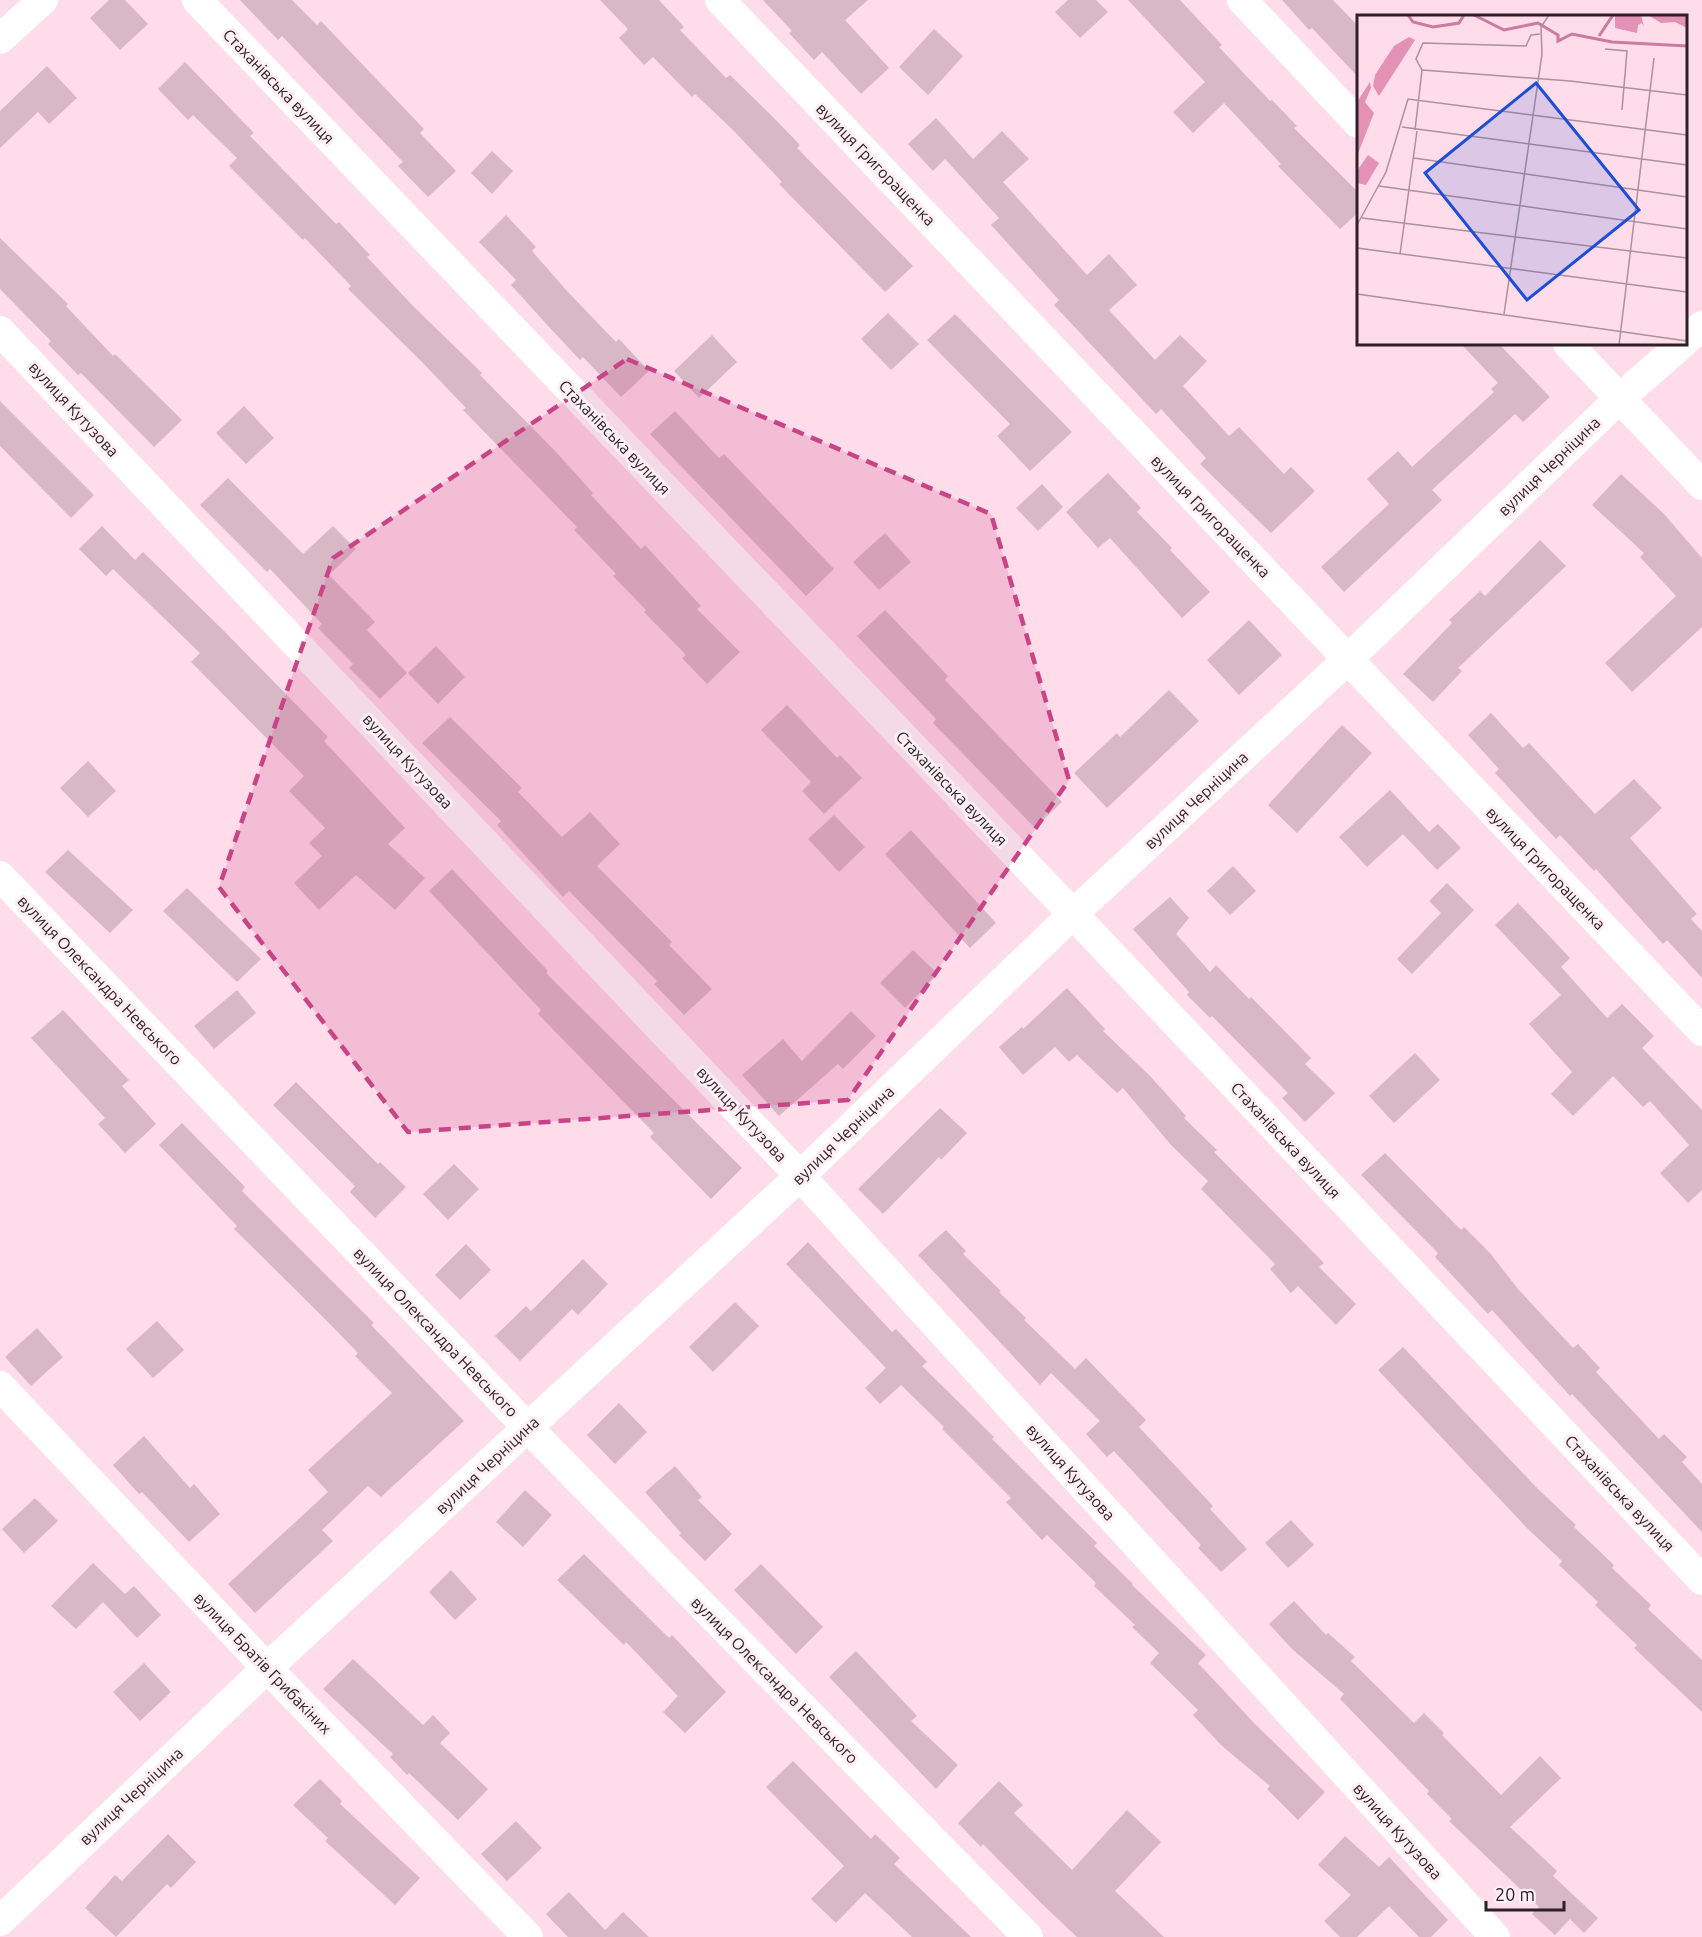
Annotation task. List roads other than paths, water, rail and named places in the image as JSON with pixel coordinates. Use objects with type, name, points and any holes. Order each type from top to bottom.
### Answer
[{"type":"street","points":[[0,39],[43,0]]},
{"type":"street","name":"Стаханівська вулиця","points":[[197,0],[1073,914],[1702,1580]]},
{"type":"street","name":"вулиця Григоращенка","points":[[720,0],[1702,1031]]},
{"type":"street","points":[[1242,0],[1357,121]]},
{"type":"street","points":[[1687,339],[1702,326]]},
{"type":"street","name":"вулиця Кутузова","points":[[0,331],[800,1176],[1495,1937]]},
{"type":"street","points":[[1569,345],[1702,485]]},
{"type":"street","name":"вулиця Черніцина","points":[[0,1921],[267,1668],[800,1176],[1073,914],[1347,660],[1620,398],[1681,345]]},
{"type":"street","name":"вулиця Олександра Невського","points":[[0,876],[528,1428],[1028,1937]]},
{"type":"street","name":"вулиця Братів Грибакіних","points":[[0,1386],[267,1668],[528,1937]]}]
